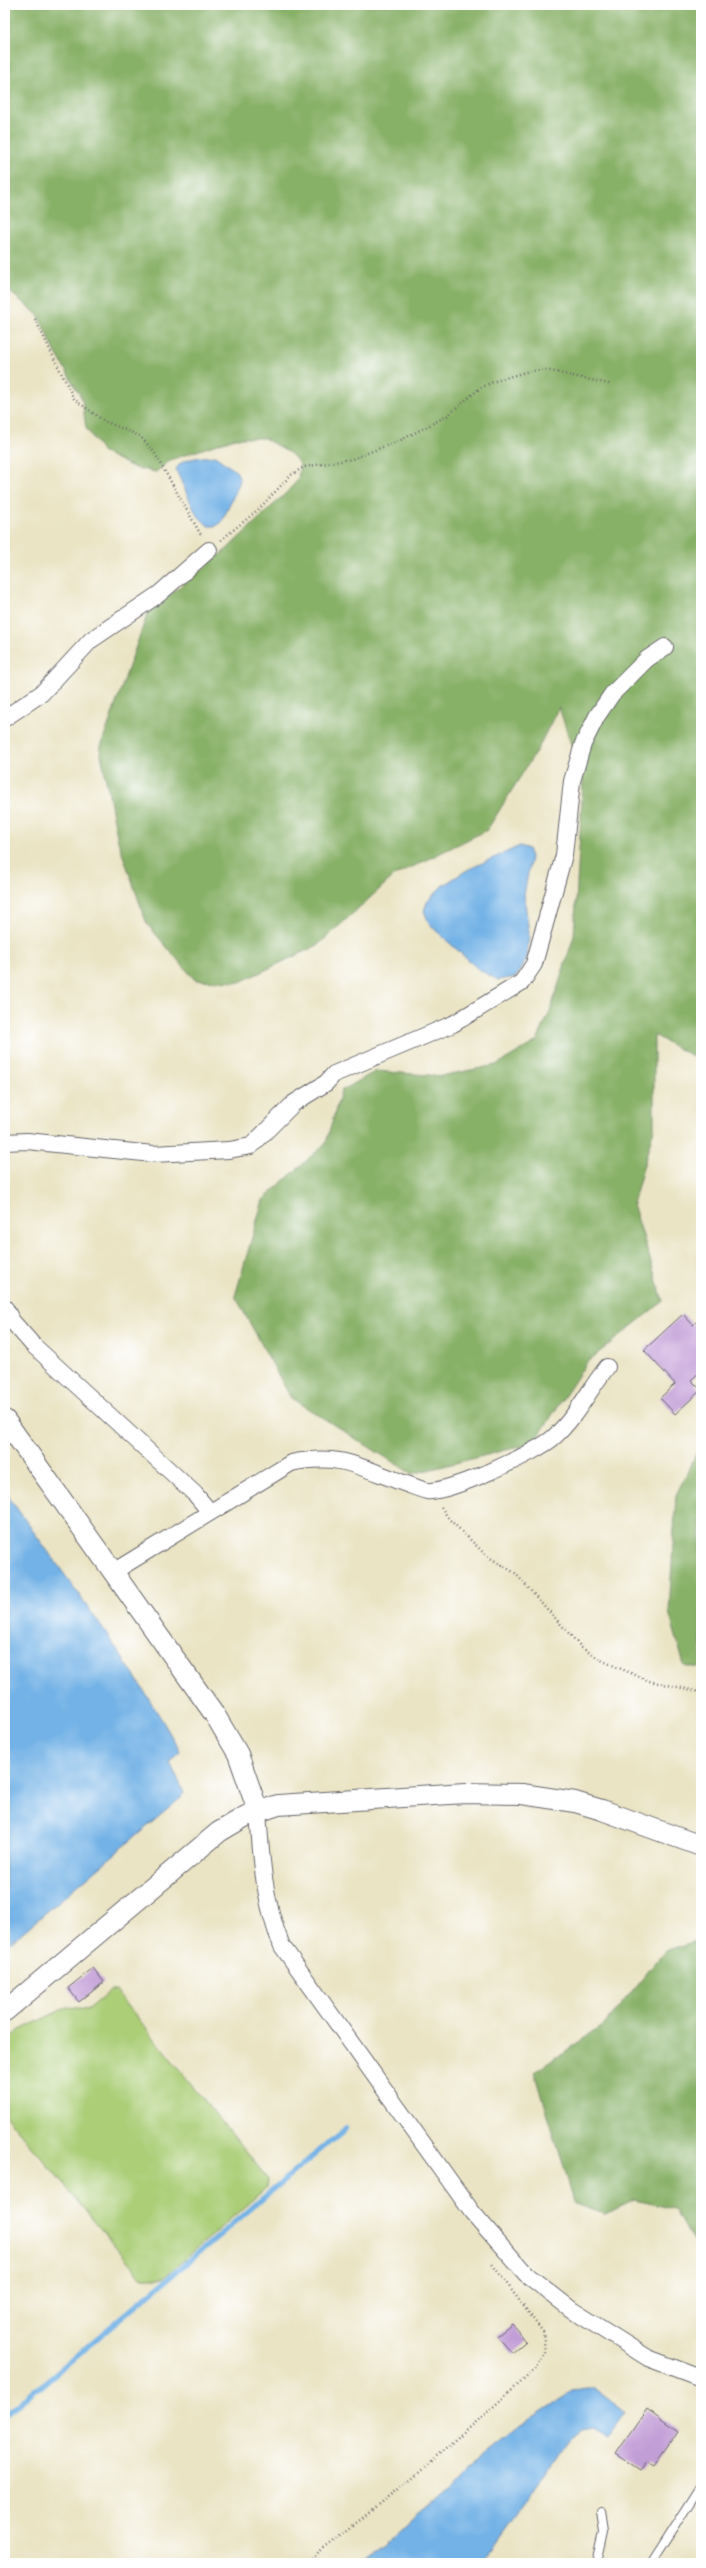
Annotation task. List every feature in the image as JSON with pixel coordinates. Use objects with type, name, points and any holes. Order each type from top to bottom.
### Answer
[{"type":"street","points":[[5,718],[42,693],[91,640],[159,594],[209,550]]},
{"type":"street","points":[[5,1142],[27,1140],[153,1154],[229,1150],[251,1146],[294,1103],[326,1082],[334,1074],[453,1024],[522,982],[534,964],[564,855],[572,781],[583,744],[597,716],[612,694],[647,659],[665,648]]},
{"type":"street","points":[[5,1308],[12,1321],[33,1345],[195,1494],[210,1512]]},
{"type":"street","points":[[113,1572],[291,1463],[313,1458],[345,1461],[428,1491],[457,1486],[540,1448],[553,1438],[569,1422],[607,1367]]},
{"type":"street","points":[[5,1420],[215,1715],[238,1754],[258,1811],[266,1888],[274,1929],[282,1946],[487,2231],[526,2274],[572,2310],[648,2358],[701,2378]]},
{"type":"street","points":[[5,2011],[219,1832],[258,1811],[278,1805],[304,1802],[464,1793],[522,1794],[575,1802],[602,1810],[701,1846]]},
{"type":"lane","points":[[651,2563],[701,2485]]},
{"type":"lane","points":[[597,2563],[604,2531],[600,2511]]},
{"type":"path","points":[[35,319],[74,399],[104,421],[140,436],[154,452],[209,550],[258,510],[291,475],[304,467],[352,459],[401,440],[447,416],[480,388],[495,381],[515,374],[546,370],[609,384]]},
{"type":"path","points":[[428,1491],[449,1519],[472,1542],[487,1556],[515,1573],[582,1648],[603,1661],[650,1680],[701,1692]]},
{"type":"path","points":[[306,2563],[414,2477],[537,2368],[545,2352],[543,2332],[490,2262]]},
{"type":"green space","points":[[5,5],[701,5],[701,1061],[654,1035],[654,1128],[633,1204],[663,1301],[587,1362],[534,1443],[412,1474],[291,1398],[235,1296],[263,1200],[326,1143],[341,1091],[376,1071],[441,1076],[496,1065],[537,1041],[550,1011],[574,936],[583,782],[559,707],[537,750],[487,830],[394,876],[318,945],[240,982],[195,980],[147,924],[118,841],[100,749],[148,612],[227,549],[286,493],[298,480],[300,464],[291,454],[264,438],[235,438],[170,460],[156,472],[135,468],[103,452],[86,428],[82,399],[56,353],[38,315],[5,288]]},
{"type":"green space","points":[[701,1444],[701,1669],[684,1665],[669,1612],[676,1495]]},
{"type":"green space","points":[[701,1939],[701,2256],[675,2209],[635,2200],[605,2214],[575,2204],[535,2072],[605,2024],[665,1951]]},
{"type":"green space","points":[[110,1991],[116,1991],[268,2179],[267,2187],[163,2278],[142,2278],[5,2115],[5,2041],[20,2030],[67,2007],[89,2009]]},
{"type":"water","points":[[215,456],[237,472],[240,481],[222,522],[216,526],[208,526],[196,514],[176,470],[182,462],[187,460],[199,457]]},
{"type":"water","points":[[520,846],[528,849],[531,857],[524,895],[529,933],[527,958],[516,977],[498,980],[478,969],[430,925],[424,911],[427,902],[442,886],[467,870]]},
{"type":"water","points":[[5,1492],[74,1587],[140,1684],[160,1717],[180,1751],[170,1763],[184,1792],[182,1797],[5,1947]]},
{"type":"water","points":[[595,2389],[625,2412],[608,2437],[593,2427],[582,2429],[574,2435],[482,2563],[359,2563],[384,2544],[417,2513],[453,2490],[488,2452],[527,2421],[573,2391]]},
{"type":"building","points":[[683,1314],[693,1325],[701,1317],[701,1371],[691,1380],[701,1390],[675,1414],[660,1398],[675,1384],[644,1350]]},
{"type":"building","points":[[93,1968],[104,1982],[79,2002],[68,1988]]},
{"type":"building","points":[[512,2324],[526,2341],[512,2353],[497,2336]]},
{"type":"building","points":[[647,2409],[678,2431],[654,2465],[647,2461],[640,2470],[616,2454]]},
{"type":"waterway","points":[[5,2416],[345,2129]]}]
